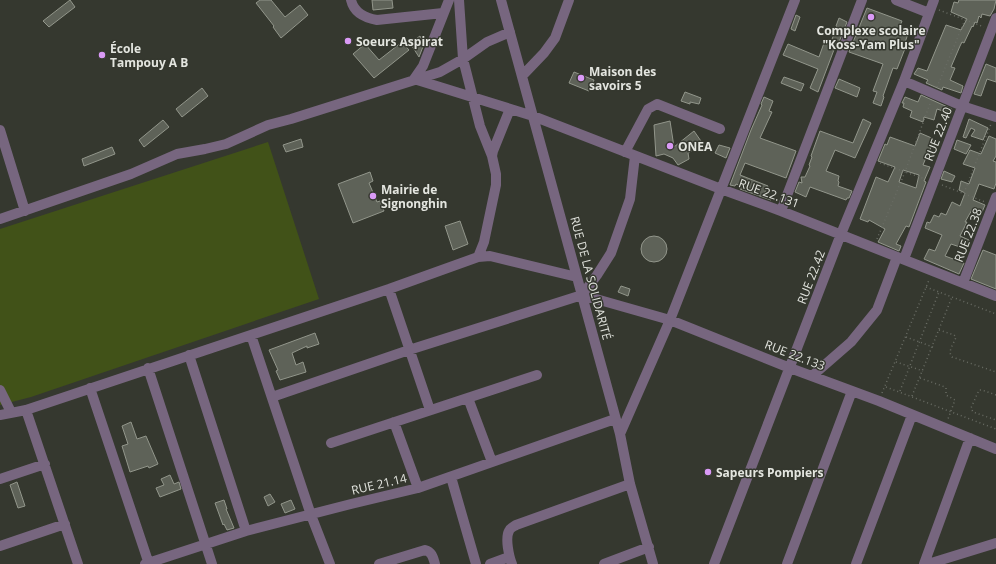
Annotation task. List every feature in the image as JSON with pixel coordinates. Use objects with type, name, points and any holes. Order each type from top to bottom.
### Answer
[{"type":"street","points":[[351,0],[358,12],[368,18],[377,20],[443,13]]},
{"type":"street","points":[[414,79],[423,66],[448,0]]},
{"type":"street","points":[[458,0],[463,59],[480,126],[492,156],[496,174],[496,185],[484,242],[478,257]]},
{"type":"street","name":"RUE DE LA SOLIDARITÉ","points":[[501,0],[616,419],[630,484],[653,564]]},
{"type":"street","points":[[522,76],[544,53],[555,38],[569,0]]},
{"type":"street","points":[[620,434],[670,320],[795,0]]},
{"type":"street","points":[[781,211],[862,0]]},
{"type":"street","points":[[896,0],[931,7]]},
{"type":"street","name":"RUE 22.42","points":[[714,564],[841,234],[904,81],[931,7]]},
{"type":"street","name":"RUE 22.40","points":[[812,376],[851,342],[877,310],[901,258],[996,18]]},
{"type":"street","points":[[0,219],[130,174],[177,154],[205,150],[226,144],[268,125],[440,72],[463,59],[487,42],[510,32]]},
{"type":"street","name":"RUE 22.131","points":[[414,79],[533,116],[841,234],[996,296]]},
{"type":"street","points":[[904,81],[962,106],[995,117]]},
{"type":"street","points":[[625,152],[648,109],[657,104],[720,129]]},
{"type":"street","points":[[492,156],[497,138],[510,109]]},
{"type":"street","points":[[0,130],[25,211]]},
{"type":"street","points":[[272,397],[409,350],[582,295],[611,254],[630,199],[635,156]]},
{"type":"street","name":"RUE 22.38","points":[[963,283],[996,197]]},
{"type":"street","points":[[0,415],[26,410],[148,368],[389,289],[478,257],[490,256],[577,277]]},
{"type":"street","points":[[389,289],[430,410]]},
{"type":"street","name":"RUE 22.133","points":[[582,295],[670,320],[790,368],[879,400],[996,449]]},
{"type":"street","points":[[251,335],[311,515],[330,564]]},
{"type":"street","points":[[189,355],[246,531]]},
{"type":"street","points":[[148,368],[212,564]]},
{"type":"street","points":[[331,443],[537,375]]},
{"type":"street","points":[[90,388],[147,564]]},
{"type":"street","points":[[0,390],[11,412]]},
{"type":"street","points":[[787,564],[852,391]]},
{"type":"street","points":[[468,398],[492,462]]},
{"type":"street","points":[[26,410],[78,564]]},
{"type":"street","points":[[856,564],[912,415]]},
{"type":"street","name":"RUE 21.14","points":[[147,564],[246,531],[418,488],[616,419]]},
{"type":"street","points":[[394,422],[418,488]]},
{"type":"street","points":[[924,564],[970,438]]},
{"type":"street","points":[[0,479],[45,464]]},
{"type":"street","points":[[451,477],[476,564]]},
{"type":"street","points":[[490,564],[510,560],[508,533],[510,528],[630,484]]},
{"type":"street","points":[[0,546],[65,524]]},
{"type":"street","points":[[928,564],[996,543]]},
{"type":"street","points":[[604,564],[649,547]]},
{"type":"street","points":[[379,564],[425,550],[429,551],[432,555],[435,564]]},
{"type":"path","points":[[931,7],[992,30]]},
{"type":"path","points":[[874,247],[905,172],[934,94],[965,20]]},
{"type":"path","points":[[964,193],[995,117]]},
{"type":"path","points":[[879,400],[933,271]]},
{"type":"path","points":[[926,287],[996,314]]},
{"type":"path","points":[[900,392],[939,292]]},
{"type":"path","points":[[912,396],[952,297]]},
{"type":"path","points":[[939,330],[956,337],[950,352],[952,357],[996,372]]},
{"type":"path","points":[[906,337],[932,347]]},
{"type":"path","points":[[896,361],[923,371]]},
{"type":"path","points":[[920,378],[945,387],[946,395],[955,400],[944,427]]},
{"type":"path","points":[[885,386],[996,429]]},
{"type":"path","points":[[996,395],[979,390],[977,392],[972,410],[973,412],[996,420]]},
{"type":"green space","points":[[268,142],[319,299],[31,397],[0,405],[0,229]]},
{"type":"building","points":[[70,0],[75,7],[49,27],[43,21]]},
{"type":"building","points":[[260,0],[271,0],[285,17],[300,5],[308,15],[281,38],[273,27],[274,26],[256,3]]},
{"type":"building","points":[[372,0],[392,0],[393,8],[373,10]]},
{"type":"building","points":[[959,0],[996,0],[994,9],[990,16],[982,14],[981,18],[979,16],[977,23],[975,22],[973,27],[972,26],[964,43],[962,42],[951,67],[955,68],[950,80],[963,86],[961,93],[943,87],[942,90],[926,83],[928,80],[914,74],[918,68],[927,71],[946,25],[961,30],[967,19],[951,12],[954,2],[958,3]]},
{"type":"building","points":[[867,8],[902,21],[898,31],[908,34],[904,45],[906,46],[897,69],[893,68],[881,106],[873,103],[877,92],[873,91],[883,64],[849,52]]},
{"type":"building","points":[[796,15],[800,17],[795,31],[791,29]]},
{"type":"building","points":[[839,18],[847,22],[837,47],[830,44]]},
{"type":"building","points":[[420,36],[424,44],[419,57],[410,43]]},
{"type":"building","points":[[402,42],[409,50],[374,78],[353,54],[365,44],[379,60]]},
{"type":"building","points":[[824,43],[835,47],[818,92],[810,88],[818,69],[783,55],[788,44],[819,57]]},
{"type":"building","points":[[986,64],[996,68],[996,82],[987,79],[981,96],[974,94]]},
{"type":"building","points":[[574,72],[594,80],[589,91],[569,83]]},
{"type":"building","points":[[784,77],[804,84],[801,91],[781,83]]},
{"type":"building","points":[[839,79],[860,88],[857,97],[835,88]]},
{"type":"building","points":[[202,88],[208,96],[182,117],[176,109]]},
{"type":"building","points":[[685,92],[701,98],[699,104],[690,102],[690,104],[681,101]]},
{"type":"building","points":[[921,95],[952,109],[949,113],[937,109],[934,120],[924,117],[923,122],[910,117],[912,111],[903,107],[904,103],[902,103],[905,97],[918,102]]},
{"type":"building","points":[[764,97],[773,101],[769,111],[772,112],[760,138],[796,151],[786,178],[745,163],[740,175],[768,186],[764,194],[772,197],[771,200],[740,189],[741,186],[736,184],[735,186],[730,185]]},
{"type":"building","points":[[863,119],[871,123],[855,158],[835,150],[826,171],[839,176],[838,186],[852,191],[849,198],[846,200],[810,187],[806,197],[795,192],[799,182],[802,183],[801,177],[805,177],[810,166],[811,156],[820,131],[853,143]]},
{"type":"building","points":[[969,119],[988,128],[983,140],[971,136],[975,130],[971,128],[966,138],[963,137]]},
{"type":"building","points":[[163,120],[169,127],[144,147],[139,140]]},
{"type":"building","points":[[670,121],[674,147],[694,131],[703,144],[688,153],[689,159],[678,165],[673,158],[664,154],[656,156],[654,125]]},
{"type":"building","points":[[920,133],[934,139],[923,165],[930,167],[924,181],[926,182],[909,227],[906,226],[896,244],[901,246],[899,251],[878,242],[885,229],[869,220],[868,222],[860,219],[876,177],[888,182],[895,167],[878,161],[885,144],[887,145],[890,137],[915,146]],"holes":[[[903,170],[919,175],[916,188],[899,182]]]},
{"type":"building","points":[[989,136],[996,139],[996,156],[993,161],[996,162],[996,183],[994,189],[979,184],[973,200],[985,205],[982,212],[973,208],[965,222],[967,222],[960,236],[969,240],[966,249],[951,244],[945,256],[964,263],[959,274],[924,259],[929,249],[935,251],[942,235],[925,228],[927,222],[930,223],[934,215],[939,217],[941,213],[946,215],[952,202],[960,206],[965,193],[959,190],[961,181],[969,184],[975,168],[963,164],[970,150],[981,154]]},
{"type":"building","points":[[301,139],[303,147],[286,152],[283,145]]},
{"type":"building","points":[[957,140],[971,145],[966,154],[954,149]]},
{"type":"building","points":[[719,145],[730,148],[726,158],[715,153]]},
{"type":"building","points":[[112,147],[115,154],[84,166],[82,159]]},
{"type":"building","points":[[944,171],[955,176],[952,182],[941,179]]},
{"type":"building","points":[[370,172],[373,181],[369,183],[377,202],[380,201],[384,211],[353,223],[338,184]]},
{"type":"building","points":[[460,221],[468,244],[453,250],[445,226]]},
{"type":"building","points":[[654,236],[663,240],[667,249],[663,258],[654,262],[645,258],[641,249],[645,240]]},
{"type":"building","points":[[983,250],[996,255],[996,289],[971,279]]},
{"type":"building","points":[[621,286],[630,289],[628,296],[618,292]]},
{"type":"building","points":[[315,333],[319,344],[307,348],[307,346],[292,353],[296,365],[303,362],[306,372],[280,380],[276,371],[278,370],[269,350]]},
{"type":"building","points":[[131,422],[137,439],[146,436],[158,464],[149,468],[148,466],[130,472],[122,446],[128,444],[122,426]]},
{"type":"building","points":[[170,475],[174,484],[179,482],[181,489],[160,497],[156,488],[164,485],[161,479]]},
{"type":"building","points":[[17,482],[25,506],[18,508],[10,485]]},
{"type":"building","points":[[270,494],[275,502],[268,506],[264,497]]},
{"type":"building","points":[[224,500],[234,528],[227,530],[224,524],[223,525],[215,503]]},
{"type":"building","points":[[291,500],[295,509],[285,513],[281,504]]},
{"type":"place","name":"Complexe scolaire \"Koss-Yam Plus\"","points":[[871,17]]},
{"type":"place","name":"Soeurs Aspirat","points":[[348,41]]},
{"type":"place","name":"École Tampouy A B","points":[[102,55]]},
{"type":"place","name":"Maison des savoirs 5","points":[[581,78]]},
{"type":"place","name":"ONEA","points":[[670,146]]},
{"type":"place","name":"Mairie de Signonghin","points":[[373,196]]},
{"type":"place","name":"Sapeurs Pompiers","points":[[708,472]]}]
